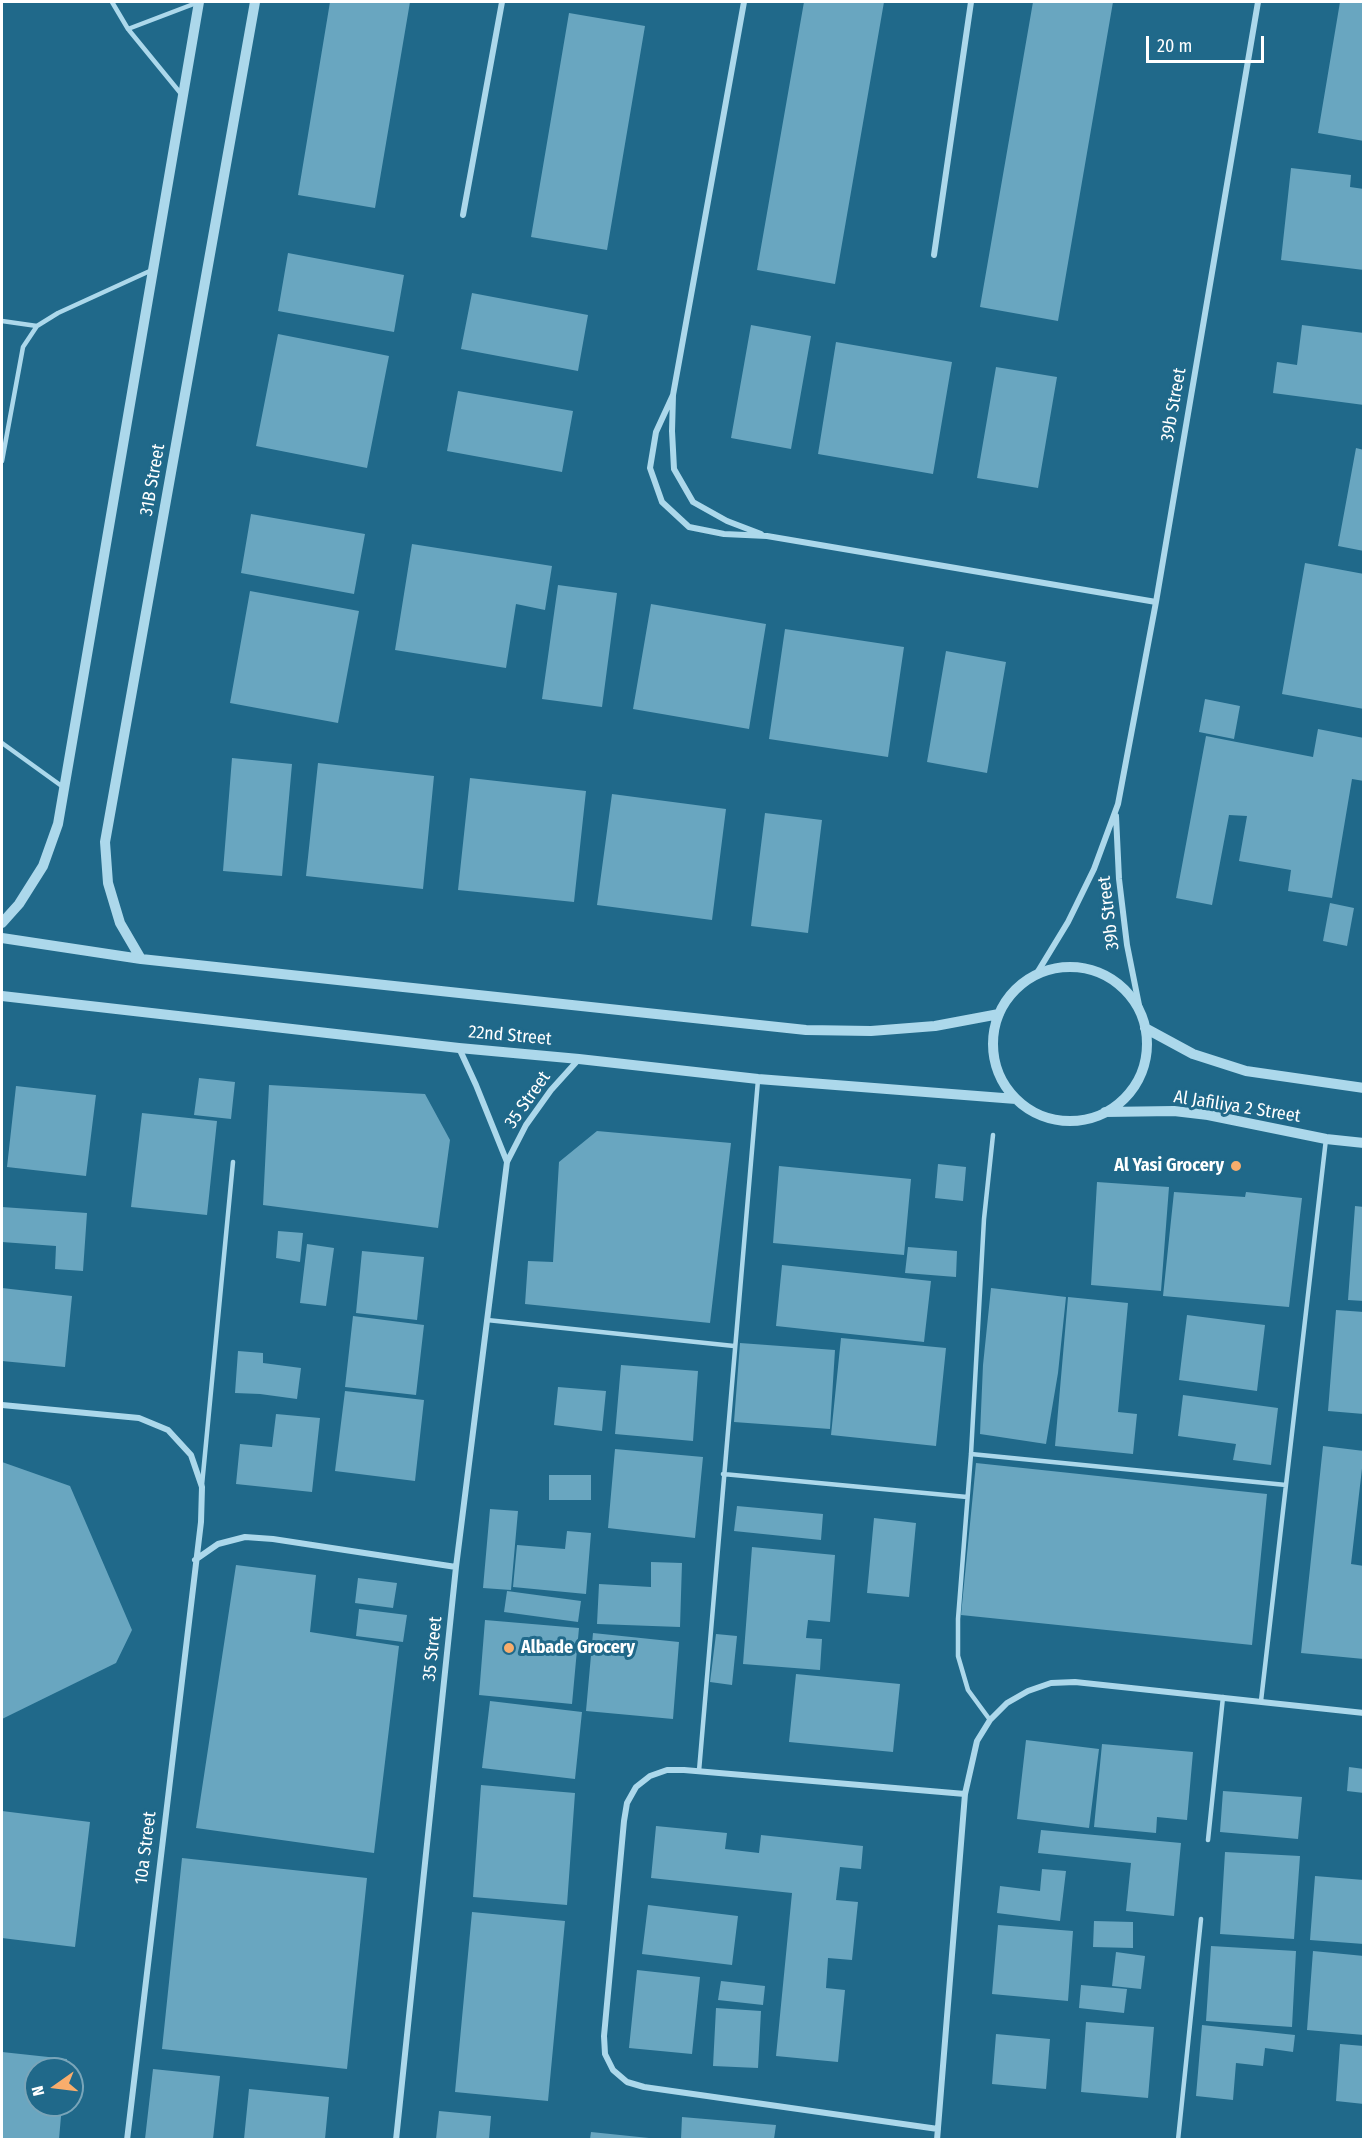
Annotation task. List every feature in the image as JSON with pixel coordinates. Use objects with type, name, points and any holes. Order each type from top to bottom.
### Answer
[{"type":"street","name":"31B Street","points":[[2,923],[19,904],[43,866],[58,824],[199,2]]},
{"type":"street","name":"31B Street","points":[[141,959],[120,923],[108,883],[105,842],[255,2]]},
{"type":"street","points":[[463,215],[502,2]]},
{"type":"street","points":[[744,2],[674,395],[672,431],[674,468],[693,502],[727,521],[767,536]]},
{"type":"street","points":[[934,255],[971,2]]},
{"type":"street","name":"39b Street","points":[[1037,973],[1068,922],[1094,869],[1116,813],[1156,602],[1258,2]]},
{"type":"street","points":[[674,395],[656,432],[650,468],[662,502],[689,527],[724,534],[767,536],[1156,602]]},
{"type":"street","name":"39b Street","points":[[1116,813],[1119,879],[1127,945],[1140,1010]]},
{"type":"street","name":"22nd Street","points":[[2,938],[141,959],[806,1030],[871,1031],[925,1027],[999,1014]]},
{"type":"street","points":[[1076,967],[1095,971],[1113,980],[1128,993],[1140,1010],[1145,1028],[1146,1053],[1140,1076],[1126,1097],[1105,1112],[1083,1120],[1058,1120],[1036,1114],[1016,1099],[1002,1080],[995,1059],[993,1036],[999,1014],[1014,990],[1037,973],[1056,968],[1076,967]]},
{"type":"street","name":"22nd Street","points":[[2,996],[459,1048],[758,1079],[1016,1099]]},
{"type":"street","name":"Al Jafiliya 2 Street","points":[[1145,1028],[1193,1054],[1246,1071],[1364,1088]]},
{"type":"street","name":"35 Street","points":[[459,1048],[507,1162]]},
{"type":"street","name":"35 Street","points":[[396,2139],[456,1567],[507,1162],[526,1125],[551,1090],[579,1059]]},
{"type":"street","name":"Al Jafiliya 2 Street","points":[[1105,1112],[1174,1111],[1208,1115],[1326,1139],[1364,1143]]},
{"type":"street","name":"10a Street","points":[[2,1404],[139,1418],[168,1430],[191,1455],[202,1487],[201,1522],[128,2139]]},
{"type":"street","points":[[195,1560],[218,1544],[245,1537],[273,1539],[456,1567]]},
{"type":"street","points":[[937,2139],[965,1794],[977,1741],[990,1720],[1007,1703],[1028,1691],[1051,1683],[1075,1682],[1364,1713]]},
{"type":"street","points":[[938,2129],[644,2087],[627,2082],[613,2070],[605,2054],[604,2036],[627,1803],[636,1788],[650,1776],[666,1770],[699,1771],[965,1794]]},
{"type":"lane","points":[[112,2],[128,29],[183,96]]},
{"type":"lane","points":[[128,29],[199,2]]},
{"type":"lane","points":[[2,460],[23,347],[37,326],[58,313],[152,270]]},
{"type":"lane","points":[[2,321],[37,326]]},
{"type":"lane","points":[[2,743],[65,789]]},
{"type":"lane","points":[[699,1771],[758,1079]]},
{"type":"lane","points":[[990,1720],[968,1690],[958,1656],[958,1619],[971,1454],[984,1218],[993,1135]]},
{"type":"lane","points":[[1261,1701],[1326,1139]]},
{"type":"lane","points":[[202,1487],[233,1162]]},
{"type":"lane","points":[[487,1320],[734,1346]]},
{"type":"lane","points":[[971,1454],[1286,1485]]},
{"type":"lane","points":[[723,1474],[967,1497]]},
{"type":"lane","points":[[1208,1840],[1223,1697]]},
{"type":"lane","points":[[1178,2139],[1201,1919]]},
{"type":"building","points":[[330,2],[410,2],[375,208],[298,195]]},
{"type":"building","points":[[804,2],[884,2],[835,284],[757,270]]},
{"type":"building","points":[[1033,2],[1113,2],[1058,321],[980,307]]},
{"type":"building","points":[[1340,2],[1364,2],[1364,141],[1318,133]]},
{"type":"building","points":[[569,13],[645,26],[607,250],[531,237]]},
{"type":"building","points":[[1291,168],[1351,175],[1350,187],[1364,189],[1364,270],[1281,260]]},
{"type":"building","points":[[288,253],[404,275],[394,332],[278,311]]},
{"type":"building","points":[[472,293],[588,315],[578,371],[461,349]]},
{"type":"building","points":[[751,325],[811,336],[791,449],[731,438]]},
{"type":"building","points":[[1302,325],[1364,333],[1364,405],[1273,393],[1277,362],[1297,365]]},
{"type":"building","points":[[278,334],[389,356],[367,468],[256,446]]},
{"type":"building","points":[[836,342],[952,362],[933,474],[818,454]]},
{"type":"building","points":[[996,367],[1057,377],[1038,488],[977,478]]},
{"type":"building","points":[[458,391],[573,411],[562,472],[447,451]]},
{"type":"building","points":[[1356,448],[1364,450],[1364,551],[1338,546]]},
{"type":"building","points":[[251,514],[365,534],[354,594],[241,573]]},
{"type":"building","points":[[412,544],[552,566],[545,610],[516,604],[506,668],[395,650]]},
{"type":"building","points":[[1305,563],[1364,574],[1364,709],[1282,694]]},
{"type":"building","points":[[558,585],[617,593],[602,707],[542,699]]},
{"type":"building","points":[[250,591],[359,611],[338,723],[230,703]]},
{"type":"building","points":[[651,604],[766,624],[749,729],[633,709]]},
{"type":"building","points":[[785,629],[904,647],[888,757],[769,739]]},
{"type":"building","points":[[946,651],[1006,662],[987,773],[927,762]]},
{"type":"building","points":[[1205,699],[1240,706],[1234,739],[1199,732]]},
{"type":"building","points":[[1318,729],[1364,738],[1364,781],[1352,779],[1332,898],[1288,891],[1291,870],[1239,861],[1247,816],[1229,815],[1212,905],[1176,898],[1206,736],[1313,757]]},
{"type":"building","points":[[232,758],[292,764],[282,876],[223,871]]},
{"type":"building","points":[[318,763],[434,776],[423,889],[306,876]]},
{"type":"building","points":[[470,778],[586,791],[574,902],[458,890]]},
{"type":"building","points":[[612,794],[726,809],[712,920],[597,905]]},
{"type":"building","points":[[765,813],[822,820],[808,933],[751,926]]},
{"type":"building","points":[[1330,903],[1354,908],[1347,946],[1323,941]]},
{"type":"building","points":[[199,1078],[235,1082],[231,1119],[194,1115]]},
{"type":"building","points":[[269,1085],[425,1094],[450,1140],[438,1228],[263,1205]]},
{"type":"building","points":[[16,1086],[96,1095],[86,1176],[7,1167]]},
{"type":"building","points":[[142,1113],[217,1121],[207,1215],[131,1207]]},
{"type":"building","points":[[597,1131],[731,1143],[710,1323],[525,1304],[528,1261],[553,1262],[559,1162]]},
{"type":"building","points":[[938,1164],[966,1167],[963,1201],[935,1198]]},
{"type":"building","points":[[779,1166],[911,1179],[904,1255],[773,1243]]},
{"type":"building","points":[[1097,1182],[1169,1187],[1161,1291],[1091,1285]]},
{"type":"building","points":[[1174,1192],[1245,1197],[1246,1192],[1302,1198],[1289,1307],[1163,1296]]},
{"type":"building","points":[[1355,1206],[1364,1207],[1364,1301],[1348,1300]]},
{"type":"building","points":[[2,1207],[87,1213],[83,1271],[55,1269],[56,1246],[2,1242]]},
{"type":"building","points":[[278,1231],[303,1233],[300,1262],[276,1258]]},
{"type":"building","points":[[307,1244],[334,1248],[326,1306],[300,1303]]},
{"type":"building","points":[[908,1247],[957,1251],[956,1277],[905,1273]]},
{"type":"building","points":[[362,1251],[424,1257],[417,1320],[356,1313]]},
{"type":"building","points":[[782,1265],[931,1281],[924,1342],[776,1326]]},
{"type":"building","points":[[2,1288],[72,1296],[65,1367],[2,1361]]},
{"type":"building","points":[[991,1288],[1066,1297],[1058,1373],[1046,1444],[980,1434],[983,1365]]},
{"type":"building","points":[[1068,1297],[1128,1303],[1118,1412],[1137,1414],[1133,1454],[1055,1446]]},
{"type":"building","points":[[1336,1310],[1364,1312],[1364,1414],[1328,1411]]},
{"type":"building","points":[[1187,1315],[1265,1325],[1257,1391],[1179,1380]]},
{"type":"building","points":[[353,1316],[424,1325],[416,1395],[345,1387]]},
{"type":"building","points":[[841,1338],[946,1348],[936,1446],[831,1435]]},
{"type":"building","points":[[740,1343],[835,1350],[830,1429],[734,1422]]},
{"type":"building","points":[[238,1351],[263,1353],[263,1363],[301,1368],[297,1399],[235,1393]]},
{"type":"building","points":[[621,1365],[698,1371],[693,1441],[615,1434]]},
{"type":"building","points":[[558,1387],[606,1391],[602,1431],[554,1425]]},
{"type":"building","points":[[345,1391],[424,1400],[415,1481],[335,1471]]},
{"type":"building","points":[[1183,1395],[1278,1408],[1271,1465],[1233,1460],[1236,1444],[1178,1436]]},
{"type":"building","points":[[276,1414],[320,1418],[312,1492],[236,1484],[240,1444],[272,1447]]},
{"type":"building","points":[[1323,1446],[1364,1451],[1351,1564],[1364,1566],[1364,1659],[1301,1653]]},
{"type":"building","points":[[615,1449],[703,1457],[695,1538],[608,1528]]},
{"type":"building","points":[[2,1462],[70,1486],[132,1630],[116,1663],[2,1719]]},
{"type":"building","points":[[976,1463],[1267,1494],[1252,1645],[961,1615]]},
{"type":"building","points":[[549,1475],[591,1475],[591,1500],[549,1500]]},
{"type":"building","points":[[737,1506],[823,1514],[821,1540],[734,1531]]},
{"type":"building","points":[[490,1509],[518,1511],[511,1590],[483,1588]]},
{"type":"building","points":[[874,1518],[916,1523],[909,1597],[867,1593]]},
{"type":"building","points":[[567,1531],[591,1533],[586,1594],[513,1587],[517,1545],[565,1549]]},
{"type":"building","points":[[752,1547],[835,1555],[830,1622],[808,1620],[806,1638],[822,1639],[820,1670],[743,1664]]},
{"type":"building","points":[[651,1562],[682,1563],[680,1627],[597,1624],[599,1584],[651,1587]]},
{"type":"building","points":[[236,1565],[316,1575],[310,1632],[399,1646],[374,1853],[196,1828]]},
{"type":"building","points":[[358,1578],[397,1583],[393,1608],[355,1603]]},
{"type":"building","points":[[507,1591],[581,1601],[578,1622],[504,1612]]},
{"type":"building","points":[[359,1609],[407,1615],[403,1642],[356,1636]]},
{"type":"building","points":[[485,1620],[579,1628],[572,1704],[479,1695]]},
{"type":"building","points":[[593,1633],[679,1642],[673,1719],[586,1711]]},
{"type":"building","points":[[716,1634],[737,1636],[732,1685],[710,1682]]},
{"type":"building","points":[[796,1674],[900,1684],[893,1752],[789,1742]]},
{"type":"building","points":[[490,1701],[582,1712],[575,1779],[482,1768]]},
{"type":"building","points":[[1026,1740],[1099,1749],[1089,1828],[1017,1819]]},
{"type":"building","points":[[1102,1744],[1193,1752],[1187,1820],[1157,1817],[1156,1833],[1094,1827]]},
{"type":"building","points":[[1349,1767],[1364,1769],[1364,1793],[1347,1791]]},
{"type":"building","points":[[481,1785],[575,1793],[567,1905],[473,1897]]},
{"type":"building","points":[[1223,1791],[1302,1797],[1298,1839],[1220,1832]]},
{"type":"building","points":[[2,1811],[90,1822],[75,1947],[2,1938]]},
{"type":"building","points":[[656,1826],[727,1833],[725,1849],[759,1853],[761,1835],[863,1846],[861,1869],[840,1867],[836,1900],[858,1902],[852,1960],[828,1958],[826,1988],[845,1990],[838,2062],[776,2056],[792,1893],[651,1878]]},
{"type":"building","points":[[1041,1830],[1181,1843],[1174,1916],[1126,1911],[1131,1863],[1038,1853]]},
{"type":"building","points":[[1225,1852],[1300,1856],[1294,1939],[1220,1934]]},
{"type":"building","points":[[182,1858],[367,1878],[347,2069],[162,2049]]},
{"type":"building","points":[[1042,1869],[1066,1871],[1060,1921],[997,1913],[1000,1886],[1040,1891]]},
{"type":"building","points":[[1315,1876],[1364,1880],[1364,1944],[1310,1940]]},
{"type":"building","points":[[648,1905],[738,1916],[732,1965],[642,1954]]},
{"type":"building","points":[[472,1912],[565,1921],[548,2101],[455,2092]]},
{"type":"building","points":[[1094,1921],[1133,1922],[1133,1948],[1093,1947]]},
{"type":"building","points":[[998,1925],[1073,1931],[1068,2001],[992,1994]]},
{"type":"building","points":[[1211,1946],[1296,1951],[1292,2027],[1206,2021]]},
{"type":"building","points":[[1313,1951],[1364,1956],[1364,2035],[1307,2030]]},
{"type":"building","points":[[1116,1952],[1145,1956],[1141,1989],[1112,1986]]},
{"type":"building","points":[[637,1970],[700,1977],[692,2054],[629,2048]]},
{"type":"building","points":[[721,1981],[765,1986],[763,2005],[718,2000]]},
{"type":"building","points":[[1081,1985],[1127,1989],[1124,2013],[1079,2008]]},
{"type":"building","points":[[716,2008],[761,2011],[758,2068],[713,2066]]},
{"type":"building","points":[[1086,2022],[1154,2027],[1148,2098],[1081,2092]]},
{"type":"building","points":[[1202,2025],[1295,2035],[1293,2052],[1265,2048],[1263,2066],[1236,2063],[1233,2100],[1196,2096]]},
{"type":"building","points":[[996,2034],[1050,2039],[1046,2089],[992,2084]]},
{"type":"building","points":[[1340,2044],[1364,2046],[1364,2104],[1336,2101]]},
{"type":"building","points":[[2,2052],[48,2057],[24,2057],[24,2117],[61,2117],[59,2139],[2,2139]]},
{"type":"building","points":[[153,2069],[220,2076],[213,2139],[145,2139]]},
{"type":"building","points":[[249,2089],[329,2097],[325,2139],[244,2139]]},
{"type":"building","points":[[439,2111],[491,2116],[489,2139],[436,2139]]},
{"type":"building","points":[[682,2117],[776,2125],[774,2139],[681,2139]]},
{"type":"building","points":[[591,2132],[649,2138],[649,2139],[590,2139]]},
{"type":"place","name":"Al Yasi Grocery","points":[[1236,1166]]},
{"type":"place","name":"Albade Grocery","points":[[509,1648]]}]
